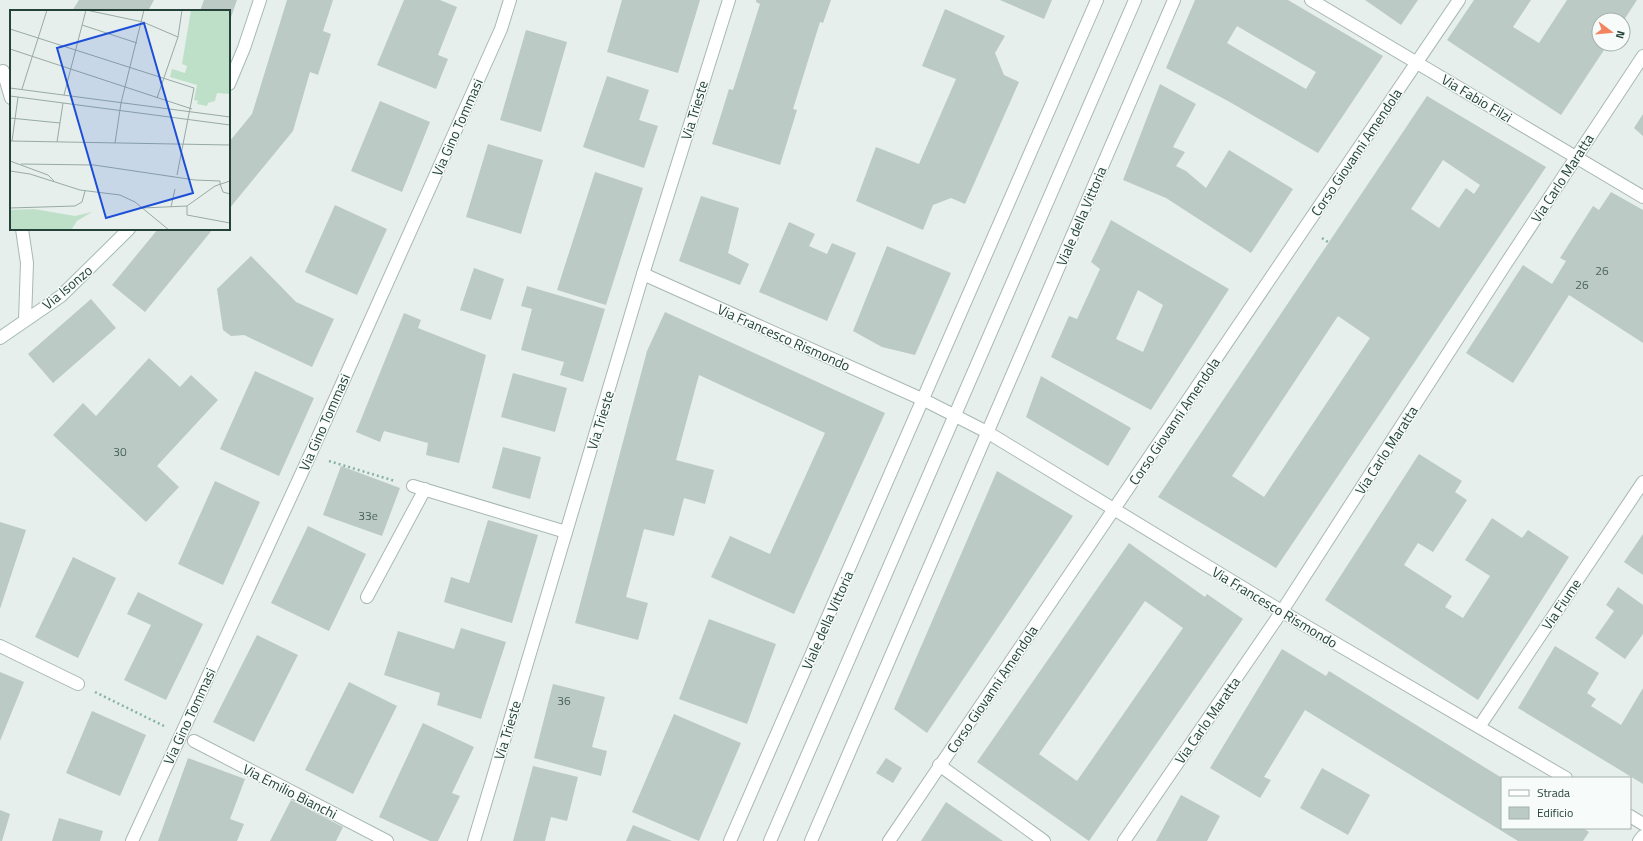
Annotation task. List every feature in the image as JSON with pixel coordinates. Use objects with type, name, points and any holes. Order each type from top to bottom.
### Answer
[{"type":"street","points":[[230,82],[244,48],[260,0]]},
{"type":"street","name":"Via Gino Tommasi","points":[[132,841],[310,455],[495,43],[510,0]]},
{"type":"street","name":"Via Trieste","points":[[474,841],[643,274],[729,0]]},
{"type":"street","name":"Viale della Vittoria","points":[[730,841],[924,400],[1097,0]]},
{"type":"street","points":[[770,841],[1135,0]]},
{"type":"street","name":"Viale della Vittoria","points":[[811,841],[1174,0]]},
{"type":"street","name":"Via Fabio Filzi","points":[[1311,0],[1643,197]]},
{"type":"street","name":"Corso Giovanni Amendola","points":[[888,841],[1459,0]]},
{"type":"street","name":"Via Carlo Maratta","points":[[1124,841],[1282,611],[1575,157],[1643,56]]},
{"type":"street","points":[[2,71],[10,95]]},
{"type":"street","points":[[22,230],[27,263],[25,320]]},
{"type":"street","name":"Via Isonzo","points":[[0,338],[61,296],[128,230]]},
{"type":"street","name":"Via Francesco Rismondo","points":[[643,274],[924,400]]},
{"type":"street","points":[[924,400],[987,432]]},
{"type":"street","name":"Via Francesco Rismondo","points":[[987,432],[1282,611],[1564,777]]},
{"type":"street","name":"Via Fiume","points":[[1479,727],[1643,482]]},
{"type":"street","points":[[413,486],[566,532]]},
{"type":"street","points":[[367,597],[425,490]]},
{"type":"street","points":[[0,646],[78,684]]},
{"type":"street","name":"Via Emilio Bianchi","points":[[194,742],[387,841]]},
{"type":"street","points":[[940,765],[1044,841]]},
{"type":"street","points":[[1631,817],[1643,824]]},
{"type":"street","points":[[1639,841],[1643,836]]},
{"type":"path","points":[[324,459],[378,475]]},
{"type":"path","points":[[78,684],[164,727]]},
{"type":"building","points":[[79,0],[154,0],[149,10],[73,10]]},
{"type":"building","points":[[204,0],[237,0],[230,20],[230,10],[200,10]]},
{"type":"building","points":[[287,0],[333,0],[323,31],[331,34],[318,75],[310,72],[293,131],[230,208],[230,141],[252,114]]},
{"type":"building","points":[[404,0],[440,0],[457,7],[438,55],[448,59],[436,89],[377,65]]},
{"type":"building","points":[[622,0],[700,0],[678,73],[607,52]]},
{"type":"building","points":[[756,0],[831,0],[823,23],[820,22],[793,109],[797,110],[780,165],[712,144],[729,89],[733,90],[760,4],[756,2]]},
{"type":"building","points":[[1000,0],[1052,0],[1044,19]]},
{"type":"building","points":[[1195,0],[1288,0],[1383,56],[1318,153],[1228,101],[1166,68]],"holes":[[[1237,26],[1316,72],[1306,89],[1227,43]]]},
{"type":"building","points":[[1365,0],[1418,0],[1401,25]]},
{"type":"building","points":[[1474,0],[1531,0],[1513,27],[1539,43],[1567,0],[1637,0],[1629,12],[1591,12],[1591,52],[1603,52],[1561,115],[1447,40]]},
{"type":"building","points":[[945,9],[1005,36],[995,53],[1004,75],[1019,82],[965,204],[951,198],[933,205],[923,230],[856,201],[876,147],[919,164],[956,79],[922,66]]},
{"type":"building","points":[[526,30],[567,42],[541,132],[500,120]]},
{"type":"building","points":[[607,76],[649,90],[639,120],[658,126],[644,168],[583,147]]},
{"type":"building","points":[[1160,84],[1196,104],[1173,147],[1185,152],[1176,166],[1186,171],[1206,188],[1229,150],[1293,189],[1251,253],[1166,198],[1123,180]]},
{"type":"building","points":[[1427,96],[1546,167],[1276,568],[1158,497]],"holes":[[[1443,160],[1480,185],[1474,194],[1466,188],[1439,228],[1411,209]],[[1338,316],[1370,338],[1264,497],[1232,476]]]},
{"type":"building","points":[[380,101],[430,122],[402,192],[351,171]]},
{"type":"building","points":[[1643,114],[1643,136],[1634,128]]},
{"type":"building","points":[[488,144],[543,160],[521,234],[466,217]]},
{"type":"building","points":[[595,172],[643,188],[606,305],[557,290]]},
{"type":"building","points":[[1611,192],[1643,210],[1643,343],[1569,295],[1513,383],[1466,353],[1523,265],[1552,284],[1566,261],[1560,258],[1593,206],[1599,210]]},
{"type":"building","points":[[701,196],[739,208],[728,253],[749,264],[740,285],[679,261]]},
{"type":"building","points":[[335,205],[387,229],[357,295],[305,272]]},
{"type":"building","points":[[1111,220],[1229,289],[1151,410],[1051,357],[1069,316],[1077,319],[1100,269],[1091,262]],"holes":[[[1138,290],[1163,305],[1143,352],[1116,339]]]},
{"type":"building","points":[[789,222],[815,234],[809,246],[827,254],[832,243],[856,253],[827,321],[759,292]]},
{"type":"building","points":[[157,230],[212,230],[145,312],[112,285]]},
{"type":"building","points":[[887,246],[951,273],[915,355],[882,347],[853,331]]},
{"type":"building","points":[[251,256],[296,302],[334,319],[312,367],[244,335],[231,336],[223,330],[217,289]]},
{"type":"building","points":[[474,268],[504,279],[491,320],[460,310]]},
{"type":"building","points":[[527,286],[605,309],[583,382],[560,375],[564,362],[521,350],[532,309],[521,306]]},
{"type":"building","points":[[91,299],[116,328],[53,383],[28,354]]},
{"type":"building","points":[[665,312],[885,413],[794,614],[711,577],[730,536],[770,554],[825,433],[699,375],[676,460],[714,470],[705,504],[684,498],[674,536],[644,529],[626,597],[648,603],[638,640],[575,623],[647,351]]},
{"type":"building","points":[[404,313],[421,320],[418,328],[486,355],[459,463],[426,455],[428,443],[384,431],[380,442],[356,432]]},
{"type":"building","points":[[149,358],[180,387],[191,375],[218,400],[157,466],[179,487],[146,522],[53,435],[83,403],[96,416]]},
{"type":"building","points":[[255,371],[314,398],[279,476],[220,449]]},
{"type":"building","points":[[513,373],[567,388],[555,432],[501,417]]},
{"type":"building","points":[[1041,376],[1131,428],[1108,466],[1026,417]]},
{"type":"building","points":[[503,447],[541,457],[530,499],[492,488]]},
{"type":"building","points":[[1419,454],[1462,481],[1455,492],[1467,500],[1433,552],[1418,543],[1404,565],[1452,596],[1445,607],[1463,618],[1490,576],[1465,560],[1492,518],[1522,538],[1528,530],[1569,557],[1478,700],[1325,600]]},
{"type":"building","points":[[341,466],[400,488],[382,536],[323,515]]},
{"type":"building","points":[[997,471],[1073,516],[927,733],[894,709]]},
{"type":"building","points":[[215,481],[260,502],[223,585],[178,564]]},
{"type":"building","points":[[488,520],[538,535],[512,623],[444,602],[451,577],[469,583]]},
{"type":"building","points":[[0,522],[26,530],[0,609]]},
{"type":"building","points":[[308,526],[366,554],[329,631],[271,603]]},
{"type":"building","points":[[1643,534],[1643,575],[1624,562]]},
{"type":"building","points":[[1129,543],[1205,597],[1207,594],[1243,619],[1089,841],[977,762]],"holes":[[[1145,601],[1183,628],[1077,781],[1039,754]]]},
{"type":"building","points":[[73,557],[116,578],[78,658],[35,637]]},
{"type":"building","points":[[1618,587],[1643,605],[1643,634],[1625,659],[1595,638],[1614,611],[1606,605]]},
{"type":"building","points":[[138,592],[203,624],[166,700],[124,680],[151,625],[127,614]]},
{"type":"building","points":[[709,619],[776,644],[747,724],[679,699]]},
{"type":"building","points":[[461,628],[506,642],[481,719],[437,705],[440,693],[384,675],[398,631],[454,649]]},
{"type":"building","points":[[257,635],[298,655],[254,742],[213,722]]},
{"type":"building","points":[[1555,646],[1599,673],[1587,693],[1596,699],[1591,706],[1621,725],[1643,688],[1643,784],[1518,708]]},
{"type":"building","points":[[1282,649],[1326,676],[1329,671],[1501,777],[1501,829],[1584,829],[1589,832],[1583,841],[1518,841],[1305,710],[1264,777],[1271,780],[1260,798],[1210,768]]},
{"type":"building","points":[[0,672],[24,682],[0,741]]},
{"type":"building","points":[[349,682],[397,706],[353,794],[305,770]]},
{"type":"building","points":[[553,684],[605,697],[592,747],[607,751],[601,776],[534,758]]},
{"type":"building","points":[[92,711],[146,735],[120,796],[66,773]]},
{"type":"building","points":[[674,714],[741,743],[699,841],[632,812]]},
{"type":"building","points":[[423,723],[474,747],[452,793],[460,796],[438,841],[430,841],[379,817]]},
{"type":"building","points":[[188,758],[245,779],[230,819],[244,824],[237,841],[158,841]]},
{"type":"building","points":[[886,758],[902,768],[893,783],[876,773]]},
{"type":"building","points":[[533,766],[578,777],[567,821],[551,817],[545,841],[513,841]]},
{"type":"building","points":[[1322,768],[1370,795],[1348,835],[1300,808]]},
{"type":"building","points":[[1181,795],[1220,816],[1207,841],[1156,841]]},
{"type":"building","points":[[291,800],[343,827],[336,841],[270,841]]},
{"type":"building","points":[[946,802],[1003,841],[921,841]]},
{"type":"building","points":[[0,810],[10,814],[2,841],[0,841]]},
{"type":"building","points":[[59,818],[103,831],[100,841],[52,841]]},
{"type":"building","points":[[633,825],[672,841],[626,841]]}]
